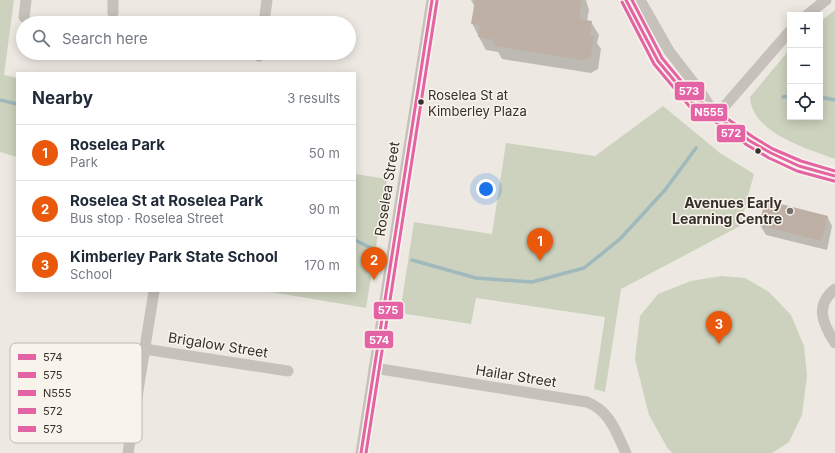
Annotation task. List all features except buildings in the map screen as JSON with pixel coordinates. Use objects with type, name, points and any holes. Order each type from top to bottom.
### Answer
[{"type":"street","points":[[24,16],[26,0]]},
{"type":"street","points":[[113,0],[113,13]]},
{"type":"street","points":[[265,16],[267,0]]},
{"type":"street","name":"Roselea Street","points":[[361,453],[432,0]]},
{"type":"street","points":[[626,0],[658,61],[693,103],[716,116],[750,142],[771,153],[799,166],[835,176]]},
{"type":"street","points":[[640,0],[666,47],[700,91],[716,116]]},
{"type":"street","points":[[812,12],[826,0]]},
{"type":"street","points":[[716,116],[787,34]]},
{"type":"street","points":[[652,50],[666,47]]},
{"type":"street","points":[[658,61],[666,47]]},
{"type":"street","points":[[835,289],[824,303],[822,320],[835,343]]},
{"type":"street","points":[[142,362],[154,292]]},
{"type":"street","name":"Brigalow Street","points":[[144,349],[288,371]]},
{"type":"street","name":"Hailar Street","points":[[374,368],[587,402],[596,406],[609,417],[626,453]]},
{"type":"street","points":[[128,453],[130,443]]},
{"type":"green space","points":[[0,0],[14,0],[4,75],[16,78],[16,157],[0,152]]},
{"type":"green space","points":[[835,10],[835,159],[796,144],[770,130],[753,110],[750,97],[787,53],[787,120],[823,120],[823,20]]},
{"type":"green space","points":[[663,106],[720,153],[754,174],[740,226],[621,289],[605,392],[594,389],[605,317],[476,298],[471,324],[400,313],[414,222],[492,234],[506,143],[595,156]]},
{"type":"green space","points":[[356,174],[387,179],[366,308],[271,292],[356,292]]},
{"type":"green space","points":[[721,276],[745,278],[769,292],[791,315],[804,346],[807,376],[802,415],[789,442],[772,453],[673,453],[668,449],[649,415],[635,359],[640,316],[658,294],[691,281]]},
{"type":"waterway","points":[[783,97],[787,96]]},
{"type":"waterway","points":[[823,98],[835,100]]},
{"type":"waterway","points":[[0,100],[16,104]]},
{"type":"waterway","points":[[412,260],[476,278],[532,282],[584,268],[620,239],[665,190],[696,148]]},
{"type":"waterway","points":[[356,240],[373,249]]},
{"type":"transit line","name":"574","points":[[361,453],[432,0]]},
{"type":"transit line","name":"N555","points":[[626,0],[658,61],[693,103],[716,116],[750,141],[771,153],[799,166],[835,176]]},
{"type":"transit line","name":"573","points":[[632,0],[662,58],[696,99],[773,149],[801,161],[835,171]]},
{"type":"transit line","name":"575","points":[[366,453],[437,1]]},
{"type":"transit line","name":"572","points":[[622,2],[654,64],[690,107],[713,120],[747,145],[769,158],[797,171],[834,181]]},
{"type":"place","name":"Roselea St at Kimberley Plaza","points":[[421,102]]},
{"type":"place","name":"Avenues Early Learning Centre","points":[[790,211]]},
{"type":"place","name":"Roselea Park","points":[[540,261]]},
{"type":"place","name":"Roselea St at Roselea Park","points":[[374,280]]},
{"type":"place","name":"Kimberley Park State School","points":[[719,344]]}]
